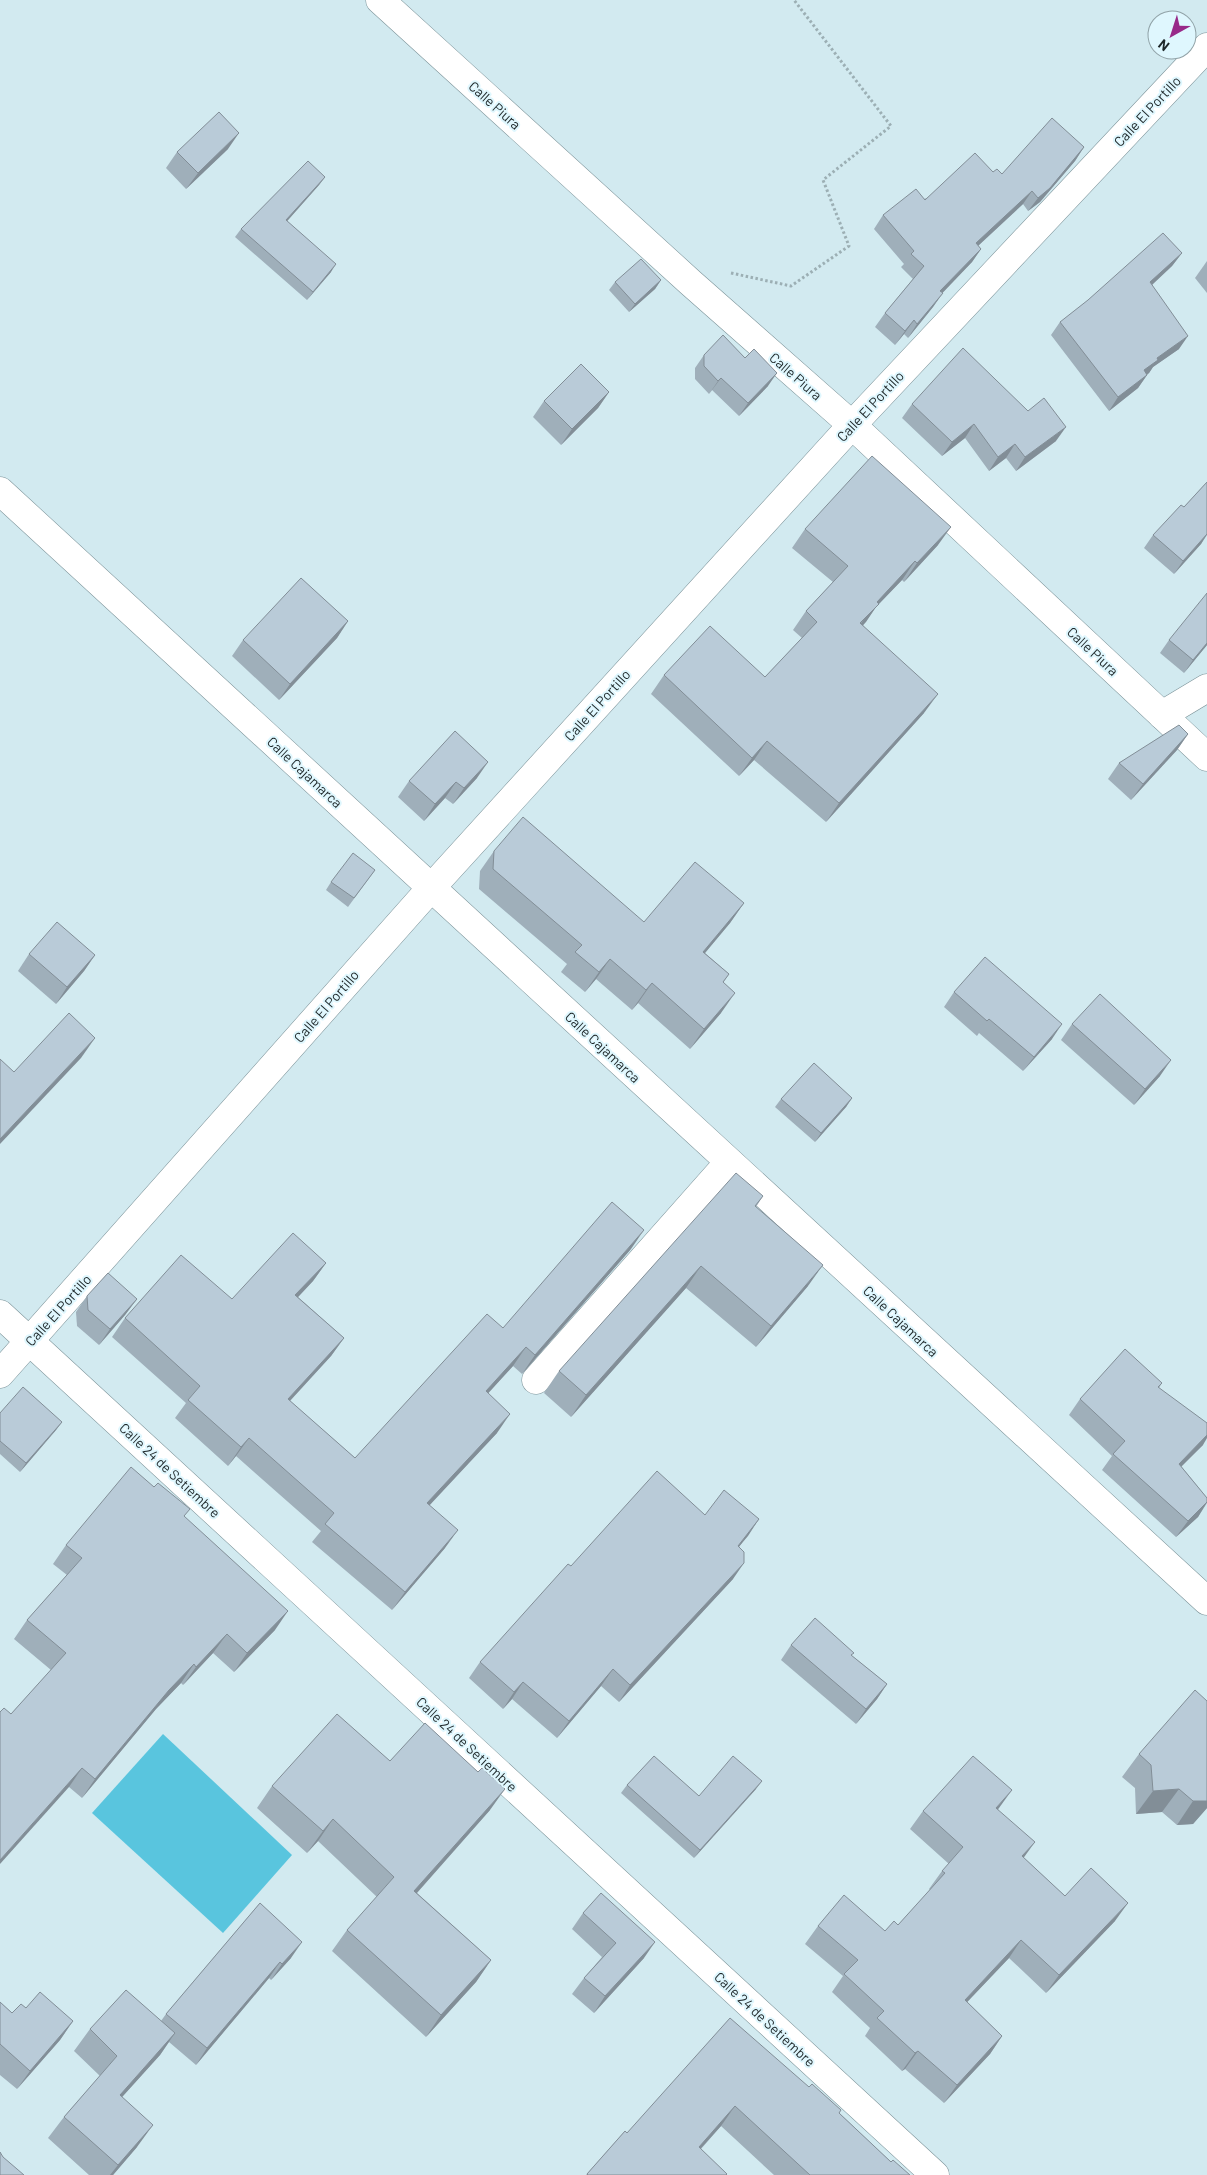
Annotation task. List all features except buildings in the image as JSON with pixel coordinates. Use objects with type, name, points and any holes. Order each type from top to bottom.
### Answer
[{"type":"street","name":"Calle Piura","points":[[380,0],[691,283],[852,425],[1207,757]]},
{"type":"street","name":"Calle El Portillo","points":[[0,1374],[431,888],[852,425],[1207,48]]},
{"type":"street","name":"Calle Cajamarca","points":[[0,491],[1207,1601]]},
{"type":"street","points":[[1162,715],[1207,688]]},
{"type":"street","points":[[536,1380],[729,1162]]},
{"type":"street","name":"Calle 24 de Setiembre","points":[[0,1314],[935,2175]]},
{"type":"path","points":[[691,283],[719,270],[791,286],[849,246],[823,180],[891,126],[794,0]]},
{"type":"shaded area","points":[[163,1734],[292,1855],[223,1933],[92,1813]]}]
